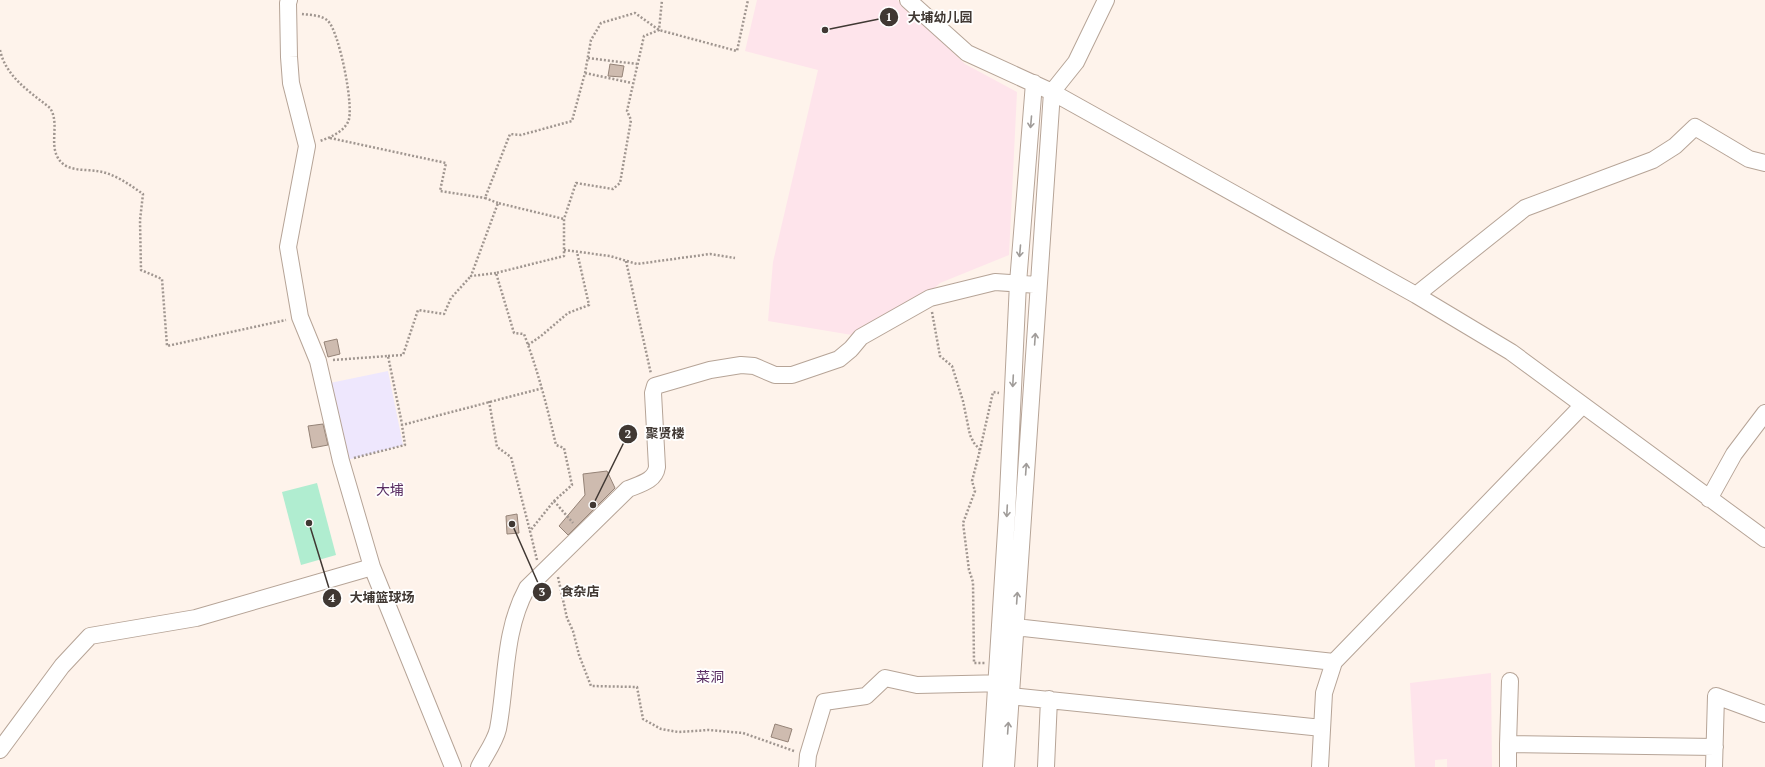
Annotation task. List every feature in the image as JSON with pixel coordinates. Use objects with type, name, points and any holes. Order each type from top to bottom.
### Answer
[{"type":"street","points":[[908,0],[967,53],[1052,92],[1416,294],[1511,352],[1582,406],[1765,539]]},
{"type":"street","points":[[991,767],[1006,688],[1015,627],[1052,92],[1076,62],[1106,0]]},
{"type":"street","points":[[287,4],[291,83],[307,146],[288,248],[300,317],[318,361],[341,461],[372,567],[452,767]]},
{"type":"street","points":[[1006,767],[1006,688],[997,664],[1018,283],[1034,83]]},
{"type":"street","points":[[1416,294],[1525,208],[1653,160],[1675,146],[1695,127],[1749,159],[1765,163]]},
{"type":"street","points":[[478,767],[498,729],[508,645],[518,607],[527,588],[584,534],[628,489],[649,480],[655,474],[657,467],[652,394],[654,387],[659,384],[710,370],[741,364],[754,366],[775,375],[784,376],[800,373],[839,359],[851,349],[861,337],[930,298],[995,282],[1038,285]]},
{"type":"street","points":[[1320,767],[1324,693],[1334,662],[1582,406]]},
{"type":"street","points":[[1709,499],[1734,454],[1765,413]]},
{"type":"street","points":[[0,750],[62,666],[90,636],[196,618],[372,567]]},
{"type":"street","points":[[1015,627],[1334,662]]},
{"type":"street","points":[[808,761],[824,702],[866,696],[885,678],[917,685],[1006,688],[1049,699],[1322,728]]},
{"type":"street","points":[[1508,767],[1510,681]]},
{"type":"street","points":[[1714,767],[1716,696],[1765,714]]},
{"type":"street","points":[[1046,767],[1049,699]]},
{"type":"street","points":[[1508,744],[1715,747]]},
{"type":"path","points":[[659,30],[662,0]]},
{"type":"path","points":[[485,198],[510,134],[521,136],[572,121],[585,73],[591,40],[601,23],[635,13],[659,30],[737,51],[748,0]]},
{"type":"path","points":[[287,4],[328,21],[332,25],[340,48],[350,103],[348,122],[342,130],[329,138],[307,146]]},
{"type":"path","points":[[471,276],[496,272],[564,256],[564,219],[576,183],[613,189],[620,183],[631,120],[627,111],[632,83],[644,36],[659,30]]},
{"type":"path","points":[[0,50],[2,60],[14,79],[50,108],[53,113],[54,147],[57,158],[61,163],[74,169],[98,171],[111,175],[143,194],[140,220],[140,270],[162,279],[167,346],[300,317]]},
{"type":"path","points":[[588,58],[637,64]]},
{"type":"path","points":[[585,73],[632,83]]},
{"type":"path","points":[[329,138],[446,163],[440,191],[485,198],[498,203],[564,219]]},
{"type":"path","points":[[318,361],[403,355],[418,310],[444,314],[451,298],[471,276],[498,203]]},
{"type":"path","points":[[564,250],[610,256],[637,264],[710,254],[735,258]]},
{"type":"path","points":[[528,345],[568,313],[589,305],[577,252]]},
{"type":"path","points":[[626,261],[654,387]]},
{"type":"path","points":[[496,272],[514,333],[524,334],[528,345],[543,388],[556,445],[564,448],[572,485],[554,501],[530,531]]},
{"type":"path","points":[[930,298],[940,356],[952,366],[963,401],[970,435],[980,450]]},
{"type":"path","points":[[341,461],[405,445],[388,356]]},
{"type":"path","points":[[402,424],[543,388]]},
{"type":"path","points":[[997,664],[974,663],[973,582],[969,570],[963,523],[975,491],[972,482],[993,392],[1013,394]]},
{"type":"path","points":[[489,401],[498,447],[511,457],[540,575]]},
{"type":"path","points":[[554,501],[584,534]]},
{"type":"path","points":[[555,562],[566,618],[574,632],[579,656],[591,686],[636,686],[643,719],[661,729],[678,732],[709,730],[743,733],[785,748],[808,761]]},
{"type":"shaded area","points":[[757,0],[897,0],[965,64],[1017,92],[1009,255],[940,283],[906,314],[858,336],[768,321],[773,262],[818,70],[745,51]]},
{"type":"shaded area","points":[[388,371],[403,445],[347,460],[330,383]]},
{"type":"shaded area","points":[[1491,673],[1492,767],[1447,767],[1447,759],[1435,760],[1435,767],[1415,767],[1410,683]]},
{"type":"green space","points":[[317,483],[336,555],[301,565],[282,492]]},
{"type":"building","points":[[610,64],[624,66],[622,77],[608,76]]},
{"type":"building","points":[[337,339],[340,354],[328,357],[324,342]]},
{"type":"building","points":[[323,424],[328,445],[312,448],[308,426]]},
{"type":"building","points":[[607,471],[615,488],[568,535],[559,526],[585,495],[583,474]]},
{"type":"building","points":[[517,514],[519,533],[507,534],[506,516]]},
{"type":"building","points":[[775,724],[792,729],[788,742],[771,737]]},
{"type":"place","name":"大埔幼儿园","points":[[825,30]]},
{"type":"place","name":"聚贤楼","points":[[593,505]]},
{"type":"place","name":"大埔篮球场","points":[[309,523]]},
{"type":"place","name":"食杂店","points":[[512,524]]},
{"type":"district","name":"大埔","points":[[390,490]]},
{"type":"district","name":"菜洞","points":[[710,677]]}]
